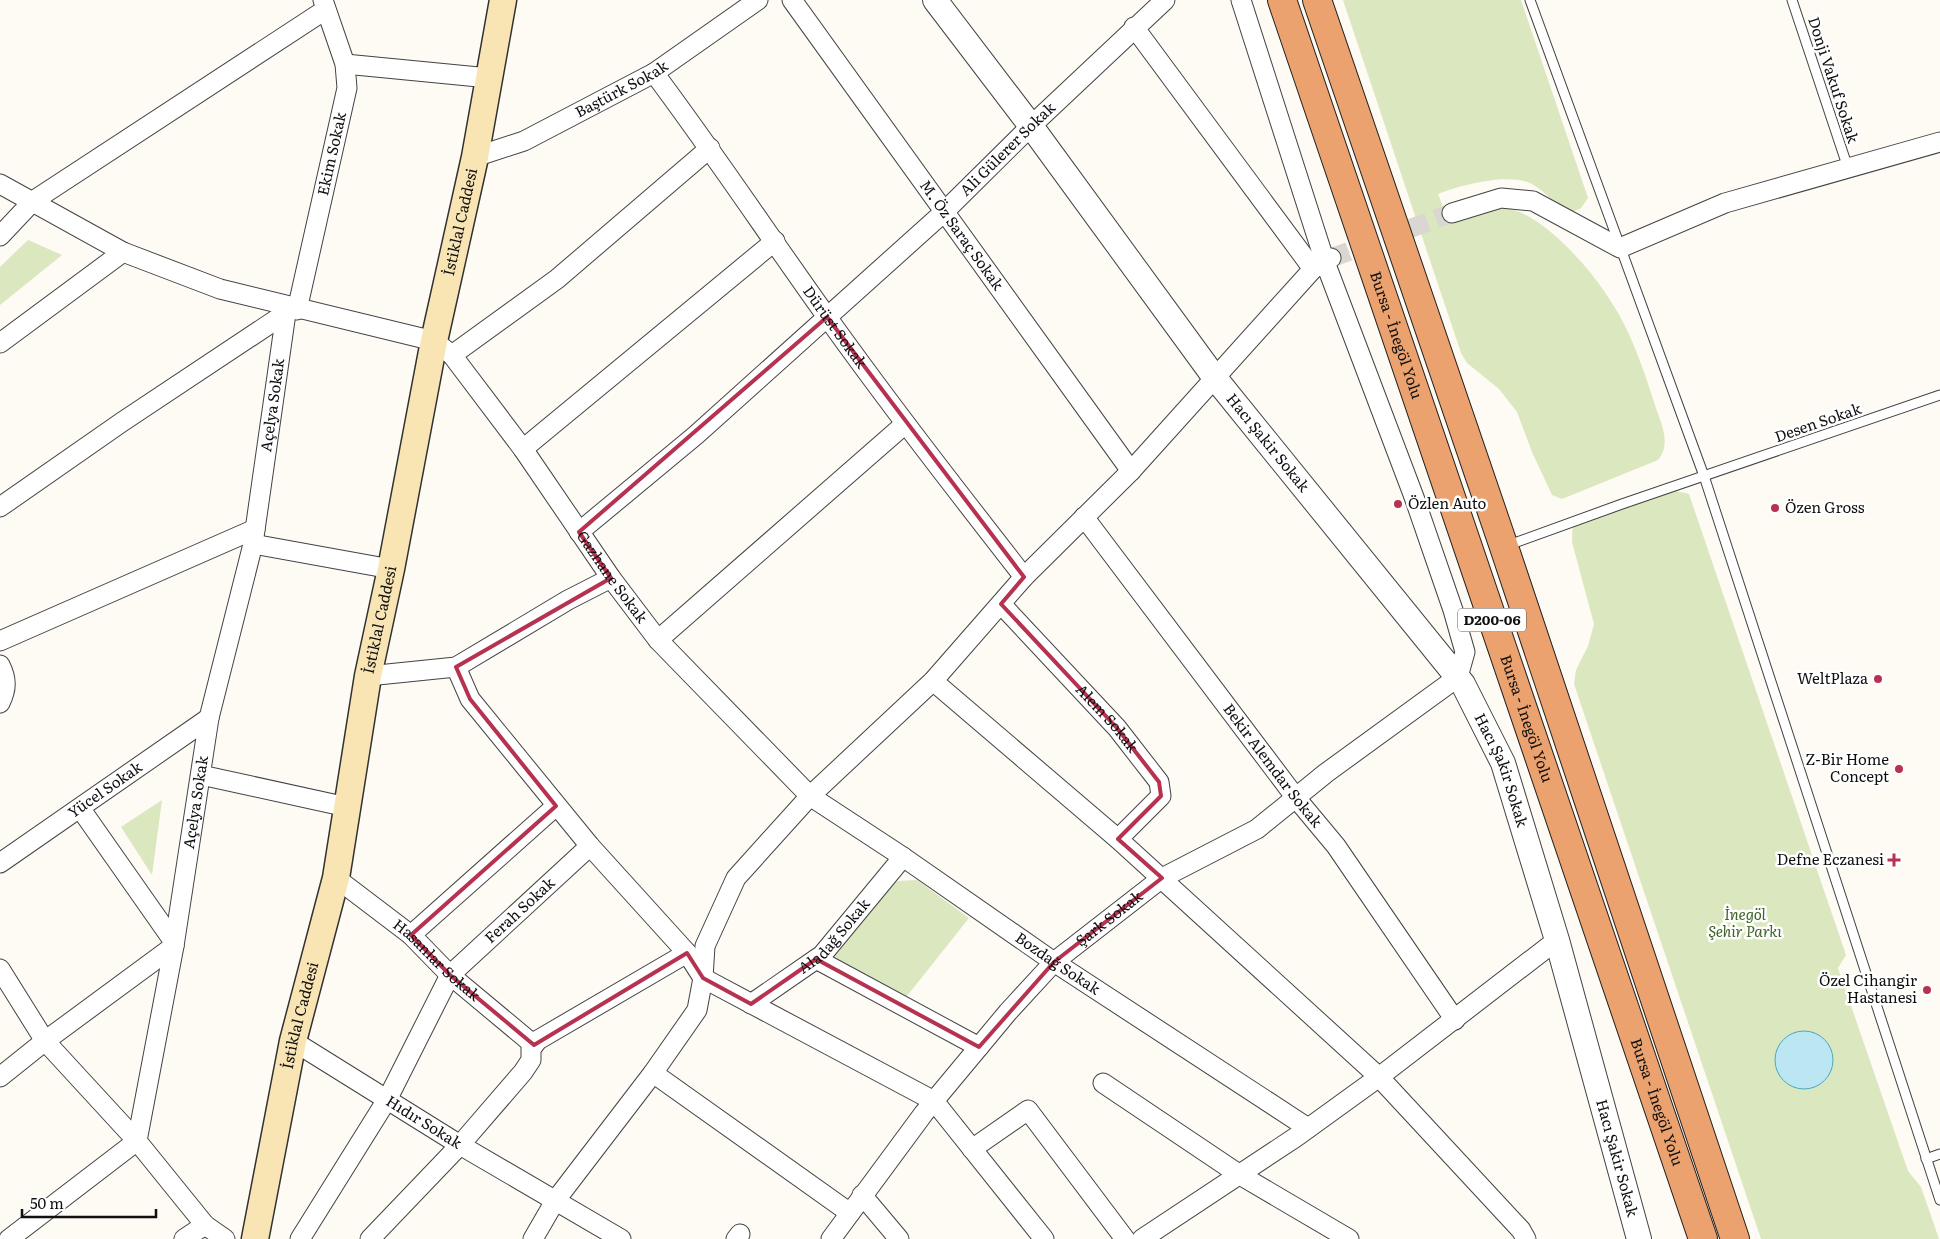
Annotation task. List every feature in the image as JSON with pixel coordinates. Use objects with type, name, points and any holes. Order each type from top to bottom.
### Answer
[{"type":"highway","name":"Bursa - İnegöl Yolu","points":[[1282,0],[1703,1239]]},
{"type":"highway","name":"Bursa - İnegöl Yolu","points":[[1317,0],[1504,547],[1735,1239]]},
{"type":"main road","name":"İstiklal Caddesi","points":[[255,1239],[293,1041],[336,878],[368,676],[391,568],[443,348],[503,0]]},
{"type":"street","name":"Baştürk Sokak","points":[[475,157],[524,140],[654,73],[758,0]]},
{"type":"street","name":"M. Öz Saraç Sokak","points":[[792,0],[1131,471]]},
{"type":"street","name":"Hacı Şakir Sokak","points":[[935,0],[1031,126],[1215,378],[1458,678],[1503,763],[1558,940],[1639,1239]]},
{"type":"street","name":"Ali Gülerer Sokak","points":[[579,532],[696,435],[943,212],[1134,27],[1165,0]]},
{"type":"street","points":[[1240,0],[1323,263],[1414,497],[1453,610],[1465,652],[1458,678]]},
{"type":"street","points":[[0,236],[33,201],[324,5]]},
{"type":"street","name":"Ekim Sokak","points":[[290,310],[347,88],[345,64],[324,5]]},
{"type":"street","points":[[1134,27],[1323,263]]},
{"type":"street","points":[[345,64],[489,78]]},
{"type":"street","name":"Dürüst Sokak","points":[[654,73],[710,148],[827,317],[905,424],[1024,577]]},
{"type":"street","points":[[1452,213],[1501,198],[1533,201],[1620,248],[1725,203],[1940,142]]},
{"type":"street","points":[[0,184],[123,252],[220,289],[290,310],[443,348],[557,279],[710,148]]},
{"type":"street","points":[[523,449],[775,241]]},
{"type":"street","points":[[0,343],[123,252]]},
{"type":"street","points":[[533,1239],[555,1201],[653,1073],[697,1010],[703,978],[705,946],[736,878],[810,796],[933,681],[1024,577],[1131,471],[1323,263]]},
{"type":"street","points":[[0,507],[122,422],[290,310]]},
{"type":"street","name":"Açelya Sokak","points":[[137,1141],[174,944],[210,718],[254,536],[290,310]]},
{"type":"street","name":"Gazhane Sokak","points":[[443,348],[523,449],[611,578],[658,640],[810,796]]},
{"type":"street","points":[[658,640],[905,424]]},
{"type":"street","name":"Bekir Alemdar Sokak","points":[[1084,517],[1296,798],[1336,846],[1454,1020]]},
{"type":"street","points":[[0,641],[254,536],[391,568]]},
{"type":"street","points":[[368,676],[456,667],[568,600],[611,578]]},
{"type":"street","name":"Alem Sokak","points":[[1002,604],[1117,728],[1159,782],[1161,796],[1118,839]]},
{"type":"street","points":[[0,665],[6,676],[5,693],[0,703]]},
{"type":"street","points":[[456,667],[470,700],[590,846],[687,954],[703,978],[934,1101],[1044,1239]]},
{"type":"street","name":"Şark Sokak","points":[[831,1239],[934,1101],[1054,962],[1162,878],[1257,829],[1326,773],[1458,678]]},
{"type":"street","points":[[933,681],[1162,878],[1379,1078],[1520,1230],[1526,1239]]},
{"type":"street","name":"Yücel Sokak","points":[[0,864],[210,718]]},
{"type":"street","points":[[201,774],[347,806]]},
{"type":"street","name":"Bozdağ Sokak","points":[[810,796],[903,857],[1054,962],[1308,1128]]},
{"type":"street","points":[[411,935],[556,806]]},
{"type":"street","points":[[0,1077],[174,944],[80,808]]},
{"type":"street","name":"Ferah Sokak","points":[[450,975],[590,846]]},
{"type":"street","name":"Aladağ Sokak","points":[[752,1004],[816,959],[903,857]]},
{"type":"street","name":"Hasanlar Sokak","points":[[336,878],[411,935],[450,975],[533,1046]]},
{"type":"street","points":[[1142,1239],[1240,1175],[1379,1078],[1558,940]]},
{"type":"street","points":[[370,1239],[460,1144],[523,1072],[531,1060],[533,1046],[687,954]]},
{"type":"street","points":[[816,959],[979,1047]]},
{"type":"street","points":[[0,969],[45,1041],[137,1141],[205,1224],[225,1239]]},
{"type":"street","points":[[300,1239],[388,1098],[450,975]]},
{"type":"street","name":"Hıdır Sokak","points":[[293,1041],[460,1144],[621,1239]]},
{"type":"street","points":[[653,1073],[850,1213]]},
{"type":"street","points":[[1103,1083],[1240,1175],[1350,1239]]},
{"type":"street","points":[[972,1149],[1028,1110],[1125,1239]]},
{"type":"street","points":[[9,1239],[137,1141]]},
{"type":"street","points":[[862,1195],[899,1239]]},
{"type":"street","points":[[184,1239],[205,1224]]},
{"type":"lane","points":[[1530,0],[1704,476],[1940,1200]]},
{"type":"lane","name":"Donji Vakuf Sokak","points":[[1792,0],[1848,168]]},
{"type":"lane","name":"Desen Sokak","points":[[1504,547],[1704,476],[1940,396]]},
{"type":"lane","points":[[1926,1159],[1940,1154]]},
{"type":"highlighted area","points":[[827,317],[1024,577],[1001,604],[1117,728],[1159,782],[1161,796],[1118,839],[1162,878],[1054,962],[979,1047],[816,959],[751,1004],[703,978],[687,953],[534,1045],[450,975],[411,935],[556,806],[470,699],[456,667],[611,578],[579,532]]},
{"type":"green space","points":[[1343,0],[1521,0],[1588,198],[1581,208],[1567,215],[1532,184],[1511,179],[1485,181],[1438,194],[1448,219],[1477,209],[1493,207],[1508,208],[1525,215],[1542,225],[1559,239],[1591,273],[1624,324],[1643,371],[1665,438],[1662,453],[1658,460],[1562,499],[1552,495],[1532,452],[1517,412],[1499,389],[1467,363],[1461,353]]},
{"type":"green space","points":[[28,240],[62,255],[0,305],[0,267]]},
{"type":"green space","name":"İnegöl Şehir Parkı","points":[[1667,489],[1689,494],[1846,955],[1838,968],[1908,1171],[1921,1187],[1939,1239],[1761,1239],[1574,684],[1576,670],[1588,646],[1594,624],[1572,542],[1573,517]]},
{"type":"green space","points":[[162,800],[152,875],[121,827]]},
{"type":"green space","points":[[917,880],[969,918],[903,1001],[831,961],[888,888],[898,881]]},
{"type":"water","points":[[1804,1031],[1820,1036],[1828,1044],[1833,1060],[1828,1076],[1820,1084],[1804,1089],[1788,1084],[1780,1076],[1775,1060],[1780,1044],[1788,1036]]},
{"type":"tunnel","points":[[1331,258],[1452,213]]},
{"type":"place","name":"Özlen Auto","points":[[1398,504]]},
{"type":"place","name":"Özen Gross","points":[[1775,508]]},
{"type":"place","name":"WeltPlaza","points":[[1878,679]]},
{"type":"place","name":"Z-Bir Home Concept","points":[[1899,769]]},
{"type":"place","name":"Defne Eczanesi","points":[[1894,860]]},
{"type":"place","name":"Özel Cihangir Hastanesi","points":[[1927,990]]}]
